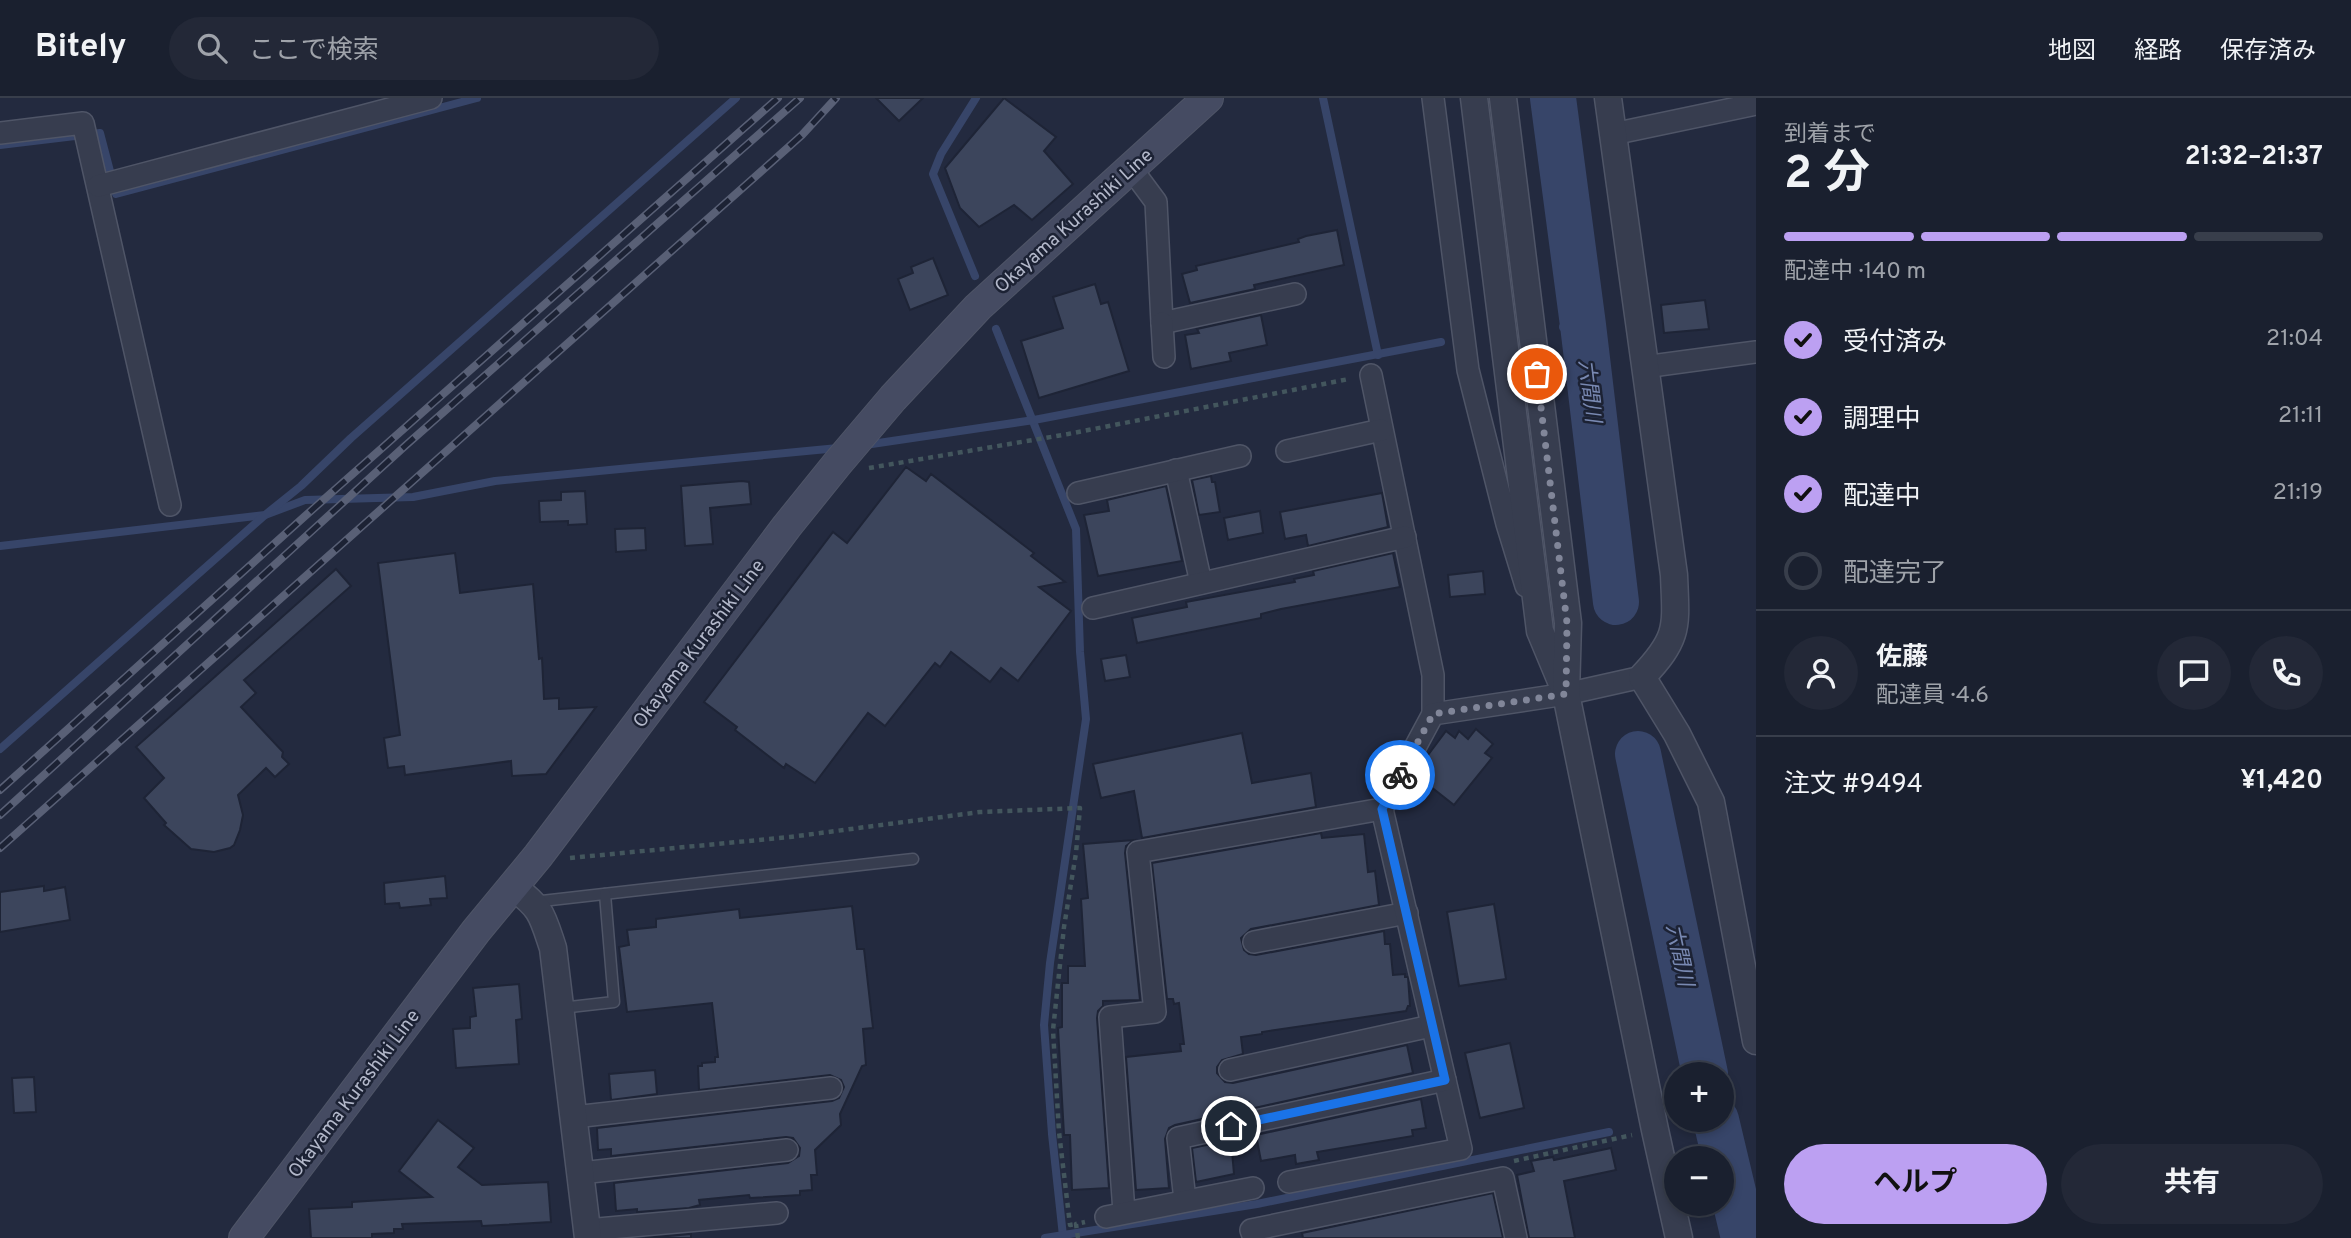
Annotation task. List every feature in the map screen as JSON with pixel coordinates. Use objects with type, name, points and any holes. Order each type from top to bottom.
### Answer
[{"type":"main road","name":"Okayama Kurashiki Line","points":[[244,1238],[476,931],[523,895],[786,526],[832,469],[978,307],[1208,98]]},
{"type":"street","points":[[108,184],[431,98]]},
{"type":"street","points":[[1433,98],[1468,370],[1507,524],[1540,631],[1566,694],[1679,1238]]},
{"type":"street","points":[[1475,98],[1540,631]]},
{"type":"street","points":[[1503,98],[1567,623],[1566,694]]},
{"type":"street","points":[[1433,714],[1566,694],[1642,677],[1661,657],[1674,636],[1674,575],[1608,98]]},
{"type":"street","points":[[1613,134],[1756,104]]},
{"type":"street","points":[[0,133],[83,123],[85,134],[108,184],[170,505]]},
{"type":"street","points":[[1130,167],[1156,202],[1164,357]]},
{"type":"street","points":[[1162,323],[1295,294]]},
{"type":"street","points":[[1644,367],[1756,352]]},
{"type":"street","points":[[1289,1182],[1461,1149],[1382,809],[1433,714],[1433,676],[1371,375]]},
{"type":"street","points":[[1287,451],[1381,430]]},
{"type":"street","points":[[1078,493],[1240,456]]},
{"type":"street","points":[[1176,470],[1200,583]]},
{"type":"street","points":[[1093,608],[1405,537]]},
{"type":"street","points":[[1642,677],[1677,734],[1711,802],[1756,1041]]},
{"type":"street","points":[[1253,1188],[1115,1215],[1110,1017],[1154,1012],[1138,852],[1382,809]]},
{"type":"street","points":[[523,895],[541,912],[553,948],[587,1234],[777,1213]]},
{"type":"street","points":[[1254,942],[1407,912]]},
{"type":"street","points":[[1230,1070],[1431,1026]]},
{"type":"street","points":[[1185,1200],[1178,1138],[1445,1080]]},
{"type":"street","points":[[574,1117],[831,1088]]},
{"type":"street","points":[[580,1173],[787,1150]]},
{"type":"street","points":[[1254,1238],[1251,1230],[1503,1178],[1516,1238]]},
{"type":"lane","points":[[523,895],[605,894],[913,859]]},
{"type":"lane","points":[[560,1008],[614,1002],[605,894]]},
{"type":"path","points":[[832,469],[1045,438],[1371,375]]},
{"type":"path","points":[[562,859],[790,836],[980,812],[1080,808],[1053,1030],[1059,1132],[1070,1225],[1076,1227],[1078,1238]]},
{"type":"path","points":[[1503,1163],[1655,1130]]},
{"type":"building","points":[[876,98],[923,98],[899,121]]},
{"type":"building","points":[[1004,98],[1056,137],[1044,151],[1073,184],[1032,220],[1014,205],[979,227],[960,208],[945,168]]},
{"type":"building","points":[[1337,230],[1344,265],[1254,285],[1255,289],[1190,303],[1182,274],[1197,270],[1196,266],[1299,242],[1298,239],[1306,236]]},
{"type":"building","points":[[933,258],[948,295],[910,310],[898,279],[913,273],[911,267]]},
{"type":"building","points":[[1095,284],[1101,304],[1108,302],[1129,371],[1039,398],[1021,341],[1063,328],[1053,297]]},
{"type":"building","points":[[1705,300],[1709,329],[1664,333],[1661,305]]},
{"type":"building","points":[[1261,315],[1267,345],[1229,353],[1231,361],[1191,369],[1185,335],[1199,333],[1197,329]]},
{"type":"building","points":[[906,467],[926,481],[931,474],[1034,553],[1031,556],[1065,582],[1039,587],[1071,611],[1018,681],[1001,668],[990,682],[951,652],[940,667],[935,663],[885,726],[868,713],[815,783],[786,764],[784,768],[704,702],[833,532],[847,543]]},
{"type":"building","points":[[1211,476],[1212,482],[1215,482],[1220,512],[1199,515],[1192,480]]},
{"type":"building","points":[[749,482],[751,504],[710,508],[713,544],[685,546],[681,486]]},
{"type":"building","points":[[1166,486],[1182,561],[1098,576],[1084,515],[1109,511],[1107,500]]},
{"type":"building","points":[[585,491],[587,524],[568,525],[568,521],[540,522],[539,501],[561,500],[561,492]]},
{"type":"building","points":[[1382,493],[1388,527],[1308,546],[1306,535],[1285,539],[1280,512]]},
{"type":"building","points":[[1260,511],[1263,533],[1228,540],[1224,518]]},
{"type":"building","points":[[645,528],[646,550],[616,552],[615,529]]},
{"type":"building","points":[[455,553],[460,593],[533,584],[544,699],[559,698],[559,709],[596,707],[546,774],[512,776],[511,761],[405,775],[404,766],[388,768],[384,738],[400,735],[378,563]]},
{"type":"building","points":[[1393,553],[1400,587],[1281,609],[1261,614],[1261,618],[1137,643],[1132,618],[1187,607],[1186,602],[1295,582],[1294,579],[1314,575],[1313,571]]},
{"type":"building","points":[[336,569],[351,586],[244,680],[256,693],[241,707],[283,752],[282,757],[289,764],[275,777],[266,768],[238,795],[243,815],[234,845],[214,852],[191,849],[164,825],[166,823],[144,798],[164,778],[136,747]]},
{"type":"building","points":[[1483,571],[1485,594],[1450,597],[1448,575]]},
{"type":"building","points":[[1126,655],[1130,677],[1105,681],[1101,659]]},
{"type":"building","points":[[1476,729],[1493,744],[1485,753],[1492,758],[1454,805],[1421,779],[1427,771],[1419,767],[1446,731],[1455,738],[1459,731],[1468,739]]},
{"type":"building","points":[[1242,733],[1252,783],[1311,773],[1316,807],[1142,838],[1134,791],[1101,798],[1093,764]]},
{"type":"building","points":[[1321,833],[1322,838],[1364,834],[1368,872],[1375,871],[1379,905],[1251,929],[1241,938],[1244,950],[1256,955],[1384,931],[1385,944],[1390,944],[1393,975],[1405,974],[1405,977],[1408,977],[1410,1006],[1406,1011],[1241,1037],[1243,1054],[1222,1060],[1217,1067],[1217,1073],[1225,1082],[1233,1083],[1407,1045],[1413,1073],[1250,1109],[1249,1102],[1229,1105],[1229,1113],[1175,1125],[1169,1128],[1165,1139],[1169,1188],[1136,1190],[1126,1057],[1181,1051],[1180,1044],[1184,1044],[1179,1003],[1174,1004],[1173,999],[1167,999],[1152,863]]},
{"type":"building","points":[[1134,840],[1126,846],[1125,853],[1140,1000],[1103,1001],[1097,1018],[1109,1188],[1072,1190],[1070,1135],[1064,1135],[1058,1028],[1062,1027],[1062,983],[1068,983],[1068,966],[1085,966],[1081,899],[1088,898],[1083,844]]},
{"type":"building","points":[[445,876],[447,898],[430,899],[431,905],[400,908],[399,903],[385,904],[384,883]]},
{"type":"building","points":[[44,886],[44,891],[65,887],[70,920],[0,932],[0,892]]},
{"type":"building","points":[[1494,904],[1506,979],[1459,986],[1447,912]]},
{"type":"building","points":[[852,906],[857,949],[864,949],[873,1028],[863,1029],[866,1065],[862,1066],[840,1114],[841,1125],[815,1150],[817,1175],[811,1175],[812,1190],[800,1191],[800,1195],[750,1198],[749,1195],[699,1200],[700,1205],[689,1208],[616,1211],[614,1183],[788,1163],[799,1156],[800,1148],[793,1138],[786,1137],[611,1156],[611,1149],[598,1150],[597,1128],[832,1101],[839,1098],[844,1087],[841,1080],[830,1075],[699,1090],[698,1066],[715,1062],[715,1057],[718,1057],[712,1003],[627,1012],[619,947],[629,945],[627,930],[656,927],[656,919],[739,909],[740,918]]},
{"type":"building","points":[[519,984],[522,1019],[516,1020],[519,1064],[456,1068],[453,1029],[470,1028],[470,1017],[476,1016],[473,988]]},
{"type":"building","points":[[1510,1043],[1524,1108],[1480,1118],[1465,1053]]},
{"type":"building","points":[[655,1070],[657,1094],[611,1100],[609,1074]]},
{"type":"building","points":[[34,1077],[36,1112],[14,1113],[12,1078]]},
{"type":"building","points":[[1421,1099],[1426,1128],[1412,1130],[1413,1136],[1317,1152],[1319,1160],[1296,1164],[1295,1155],[1261,1161],[1256,1135]]},
{"type":"building","points":[[438,1120],[474,1148],[458,1167],[482,1185],[548,1182],[551,1222],[482,1226],[481,1221],[402,1224],[403,1229],[394,1229],[394,1233],[372,1234],[372,1238],[311,1238],[309,1209],[352,1207],[352,1202],[432,1197],[399,1171]]},
{"type":"building","points":[[1231,1140],[1234,1174],[1196,1182],[1192,1148]]},
{"type":"building","points":[[1611,1148],[1616,1170],[1564,1181],[1575,1238],[1529,1238],[1517,1175],[1534,1171],[1531,1161],[1553,1157],[1554,1160]]},
{"type":"building","points":[[1493,1193],[1503,1238],[1303,1238],[1302,1233]]},
{"type":"building","points":[[691,1234],[691,1238],[645,1238]]},
{"type":"waterway","points":[[0,145],[100,133],[116,194],[477,98]]},
{"type":"waterway","points":[[0,749],[301,486],[351,438],[736,98]]},
{"type":"waterway","points":[[975,276],[933,174],[941,154],[976,98]]},
{"type":"waterway","points":[[1323,98],[1378,355]]},
{"type":"waterway","name":"六間川","points":[[1553,98],[1616,602]]},
{"type":"waterway","points":[[1563,327],[1583,325]]},
{"type":"waterway","points":[[996,329],[1076,529],[1080,652],[1086,719],[1050,963],[1044,1025],[1063,1236]]},
{"type":"waterway","points":[[865,445],[1034,420],[1441,342]]},
{"type":"waterway","points":[[0,546],[265,515],[305,500],[413,497],[495,481],[838,448]]},
{"type":"waterway","name":"六間川","points":[[1638,754],[1702,1062]]},
{"type":"waterway","points":[[1045,1238],[1257,1204],[1609,1132]]},
{"type":"waterway","name":"六間川","points":[[1719,1132],[1744,1238]]},
{"type":"railway","points":[[0,790],[778,98]]},
{"type":"railway","points":[[0,815],[405,446],[800,98]]},
{"type":"railway","points":[[0,848],[802,135],[836,98]]},
{"type":"way so far","points":[[1400,775],[1433,714],[1566,694],[1567,623],[1537,374]]},
{"type":"route","points":[[1231,1126],[1445,1080],[1382,809],[1400,775]]}]
